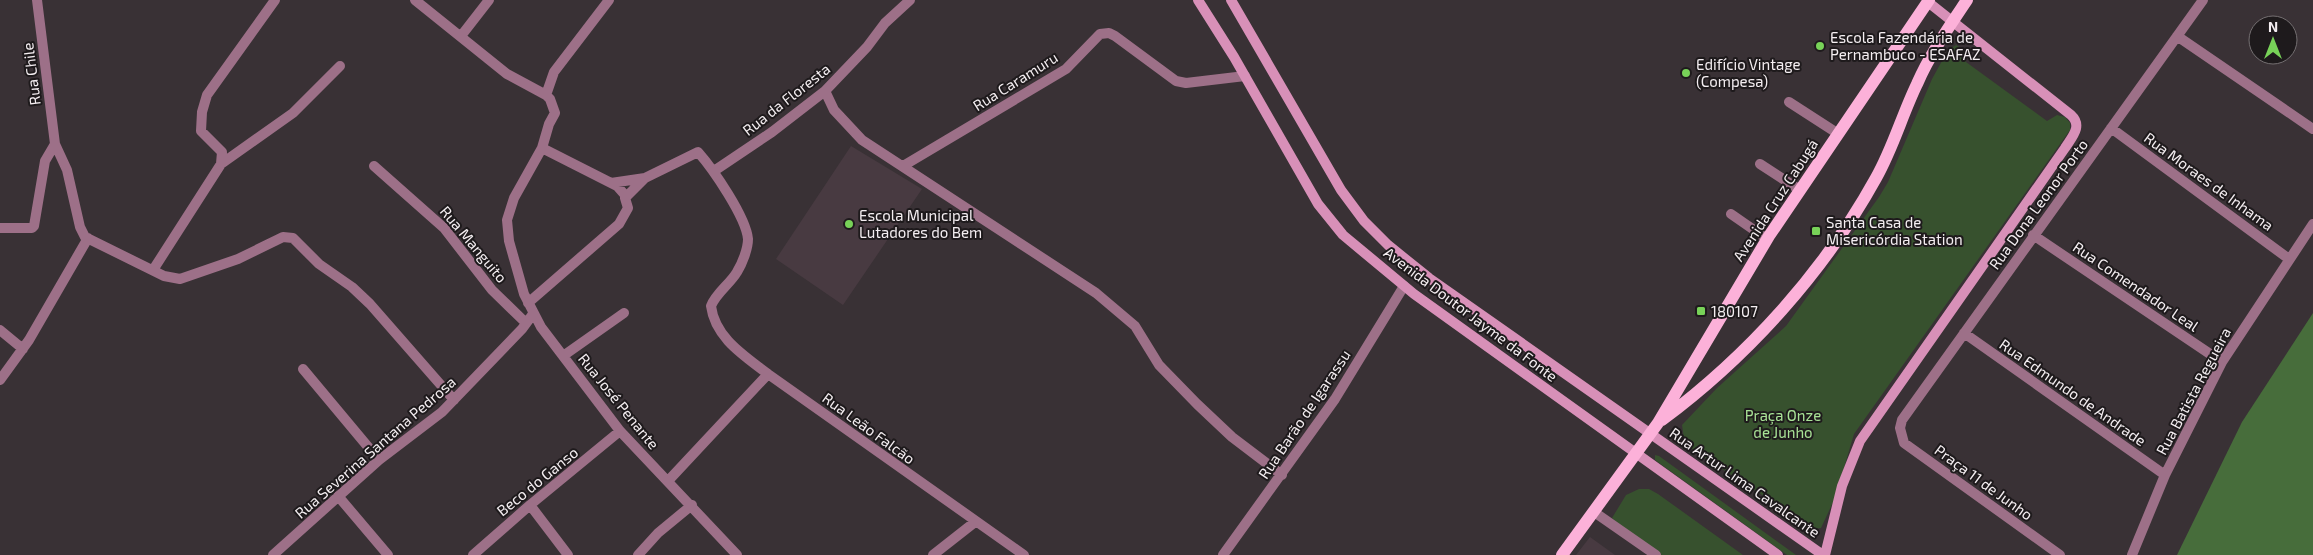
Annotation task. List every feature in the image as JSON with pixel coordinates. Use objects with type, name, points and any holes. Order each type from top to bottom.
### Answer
[{"type":"main road","name":"Avenida Doutor Jayme da Fonte","points":[[1198,0],[1245,76],[1318,204],[1343,235],[1404,286],[1636,454]]},
{"type":"main road","name":"Avenida Doutor Jayme da Fonte","points":[[1231,0],[1341,190],[1370,227],[1388,245],[1429,278],[1650,433]]},
{"type":"main road","name":"Avenida Cruz Cabugá","points":[[1658,423],[1698,393],[1779,316],[1822,260],[1878,176],[1916,85],[1930,57],[1967,0]]},
{"type":"main road","name":"Avenida Cruz Cabugá","points":[[1562,555],[1658,423],[1767,239],[1928,1]]},
{"type":"main road","points":[[1928,1],[1952,21]]},
{"type":"main road","name":"Rua Dona Leonor Porto","points":[[1824,555],[1842,486],[1860,441],[2066,148],[2077,127],[2076,120],[1952,21]]},
{"type":"main road","name":"Rua Artur Lima Cavalcante","points":[[1650,433],[1824,555]]},
{"type":"main road","points":[[1636,454],[1778,555]]},
{"type":"street","name":"Rua Chile","points":[[36,0],[55,144],[67,170],[80,227],[88,238]]},
{"type":"street","points":[[221,164],[222,152],[202,132],[204,105],[207,96],[237,51],[275,0]]},
{"type":"street","points":[[415,0],[507,74],[546,96],[554,72],[609,0]]},
{"type":"street","points":[[461,36],[488,0]]},
{"type":"street","name":"Rua da Floresta","points":[[714,171],[772,132],[825,91],[867,47],[885,23],[910,0]]},
{"type":"street","name":"Rua Dona Leonor Porto","points":[[1900,428],[1902,420],[2203,0]]},
{"type":"street","name":"Rua Caramuru","points":[[903,166],[1066,69],[1100,34],[1109,33],[1115,36],[1176,81],[1186,83],[1245,76]]},
{"type":"street","points":[[2177,36],[2313,129]]},
{"type":"street","points":[[153,270],[221,164],[293,113],[340,66]]},
{"type":"street","points":[[825,91],[834,110],[862,140],[1096,293],[1126,316],[1135,326],[1168,375],[1232,437],[1282,475]]},
{"type":"street","name":"Rua José Penante","points":[[546,96],[550,99],[555,113],[549,124],[542,148],[514,198],[507,220],[507,234],[515,266],[528,303],[533,314],[563,356],[620,431],[692,505],[737,555]]},
{"type":"street","points":[[1789,102],[1837,133]]},
{"type":"street","name":"Rua Moraes de Inhama","points":[[2111,128],[2289,259]]},
{"type":"street","points":[[0,228],[32,228],[36,219],[45,161],[55,144]]},
{"type":"street","points":[[528,303],[619,224],[628,208],[620,189],[542,148]]},
{"type":"street","points":[[611,183],[645,178],[698,152],[714,171]]},
{"type":"street","points":[[1760,164],[1800,190]]},
{"type":"street","name":"Rua Manguito","points":[[374,166],[444,228],[492,290],[526,323]]},
{"type":"street","name":"Rua Leão Falcão","points":[[714,171],[743,223],[748,238],[737,273],[712,303],[712,311],[723,335],[733,346],[768,374],[1024,555]]},
{"type":"street","points":[[625,198],[645,178]]},
{"type":"street","points":[[1731,214],[1767,239]]},
{"type":"street","name":"Rua Batista Regueira","points":[[2132,555],[2165,475],[2222,362],[2313,224]]},
{"type":"street","name":"Rua Comendador Leal","points":[[2033,235],[2222,362]]},
{"type":"street","points":[[0,380],[23,349],[88,238],[153,270],[176,279],[220,266],[283,237],[291,238],[319,264],[370,304],[454,400]]},
{"type":"street","name":"Rua Barão de Igarassu","points":[[1223,555],[1335,399],[1404,286]]},
{"type":"street","points":[[563,356],[624,313]]},
{"type":"street","name":"Rua Severina Santana Pedrosa","points":[[273,555],[380,460],[442,412],[533,314]]},
{"type":"street","points":[[0,330],[23,349]]},
{"type":"street","name":"Rua Edmundo de Andrade","points":[[1964,333],[2165,475]]},
{"type":"street","points":[[303,369],[380,460]]},
{"type":"street","points":[[668,481],[768,374]]},
{"type":"street","name":"Praça 11 de Junho","points":[[1900,428],[1904,443],[2060,555]]},
{"type":"street","name":"Beco do Ganso","points":[[473,555],[620,431]]},
{"type":"street","points":[[338,496],[388,555]]},
{"type":"street","points":[[530,505],[568,555]]},
{"type":"street","points":[[638,555],[658,533],[692,505]]},
{"type":"street","points":[[1594,512],[1656,555]]},
{"type":"street","points":[[933,555],[975,522]]},
{"type":"shaded area","name":"Escola Municipal Lutadores do Bem","points":[[851,146],[922,189],[843,305],[776,259]]},
{"type":"shaded area","points":[[2313,313],[2313,555],[2177,555],[2242,422]]},
{"type":"shaded area","points":[[1590,537],[1615,555],[1576,555]]},
{"type":"green space","name":"Praça Onze de Junho","points":[[1956,45],[1966,51],[1966,62],[2047,121],[2057,115],[2065,117],[2070,123],[2070,130],[1854,434],[1835,498],[1821,528],[1814,529],[1693,450],[1684,439],[1682,425],[1717,388],[1786,326],[1879,197],[1888,182],[1932,79],[1948,50]]},
{"type":"green space","points":[[1655,455],[1796,555],[1787,555],[1655,460]]},
{"type":"green space","points":[[1639,489],[1649,489],[1658,494],[1743,555],[1649,555],[1612,518],[1626,495]]},
{"type":"place","name":"Escola Fazendária de Pernambuco - ESAFAZ","points":[[1820,46]]},
{"type":"place","name":"Edifício Vintage (Compesa)","points":[[1686,73]]},
{"type":"place","name":"Escola Municipal Lutadores do Bem","points":[[849,224]]},
{"type":"place","name":"Santa Casa de Misericórdia Station","points":[[1816,231]]},
{"type":"place","name":"180107","points":[[1701,311]]}]
